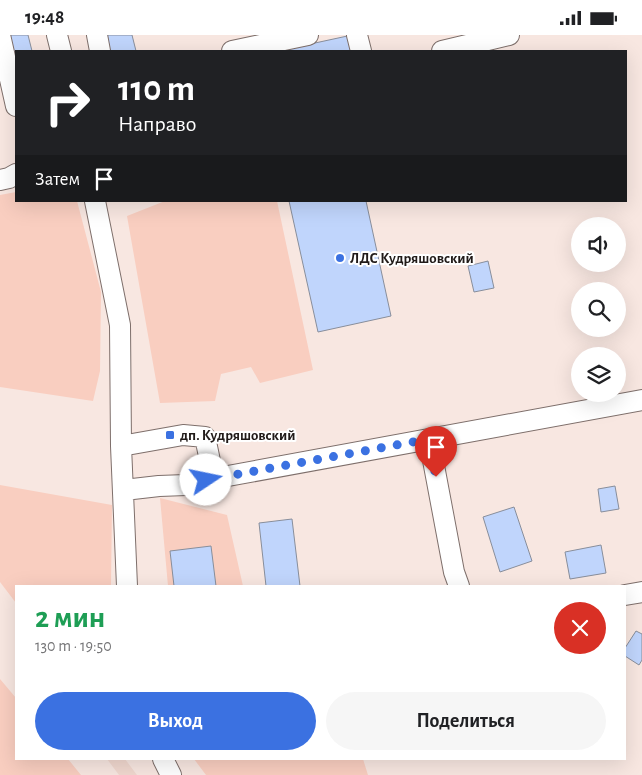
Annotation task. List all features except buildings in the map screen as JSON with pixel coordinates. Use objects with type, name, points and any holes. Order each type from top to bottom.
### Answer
[{"type":"street","points":[[0,35],[15,102]]},
{"type":"street","points":[[58,35],[61,50]]},
{"type":"street","points":[[97,35],[100,50]]},
{"type":"street","points":[[237,50],[308,35]]},
{"type":"street","points":[[357,35],[361,50]]},
{"type":"street","points":[[446,50],[509,35]]},
{"type":"street","points":[[0,180],[15,175]]},
{"type":"street","points":[[95,202],[120,325],[121,446],[127,585]]},
{"type":"street","points":[[124,490],[186,485],[642,400]]},
{"type":"street","points":[[121,446],[183,435],[205,437],[210,461],[206,480]]},
{"type":"street","points":[[429,439],[454,572],[459,585]]},
{"type":"street","points":[[626,595],[642,592]]},
{"type":"street","points":[[164,760],[171,775]]},
{"type":"shaded area","points":[[15,192],[15,202],[77,202],[101,292],[100,371],[93,401],[0,387],[0,195]]},
{"type":"shaded area","points":[[162,202],[277,202],[313,370],[260,383],[251,367],[221,374],[215,401],[160,403],[127,216]]},
{"type":"shaded area","points":[[0,485],[112,505],[111,585],[15,585],[15,602],[0,582]]},
{"type":"shaded area","points":[[160,498],[227,515],[243,585],[168,585]]},
{"type":"shaded area","points":[[0,679],[15,697],[15,760],[69,760],[81,775],[0,775]]},
{"type":"shaded area","points":[[108,760],[126,760],[137,775],[119,775]]},
{"type":"shaded area","points":[[195,760],[363,760],[368,775],[206,775]]},
{"type":"place","name":"ЛДС Кудряшовский","points":[[340,258]]},
{"type":"place","name":"дп. Кудряшовский","points":[[170,435]]},
{"type":"route","points":[[206,480],[429,439],[436,477]]}]
